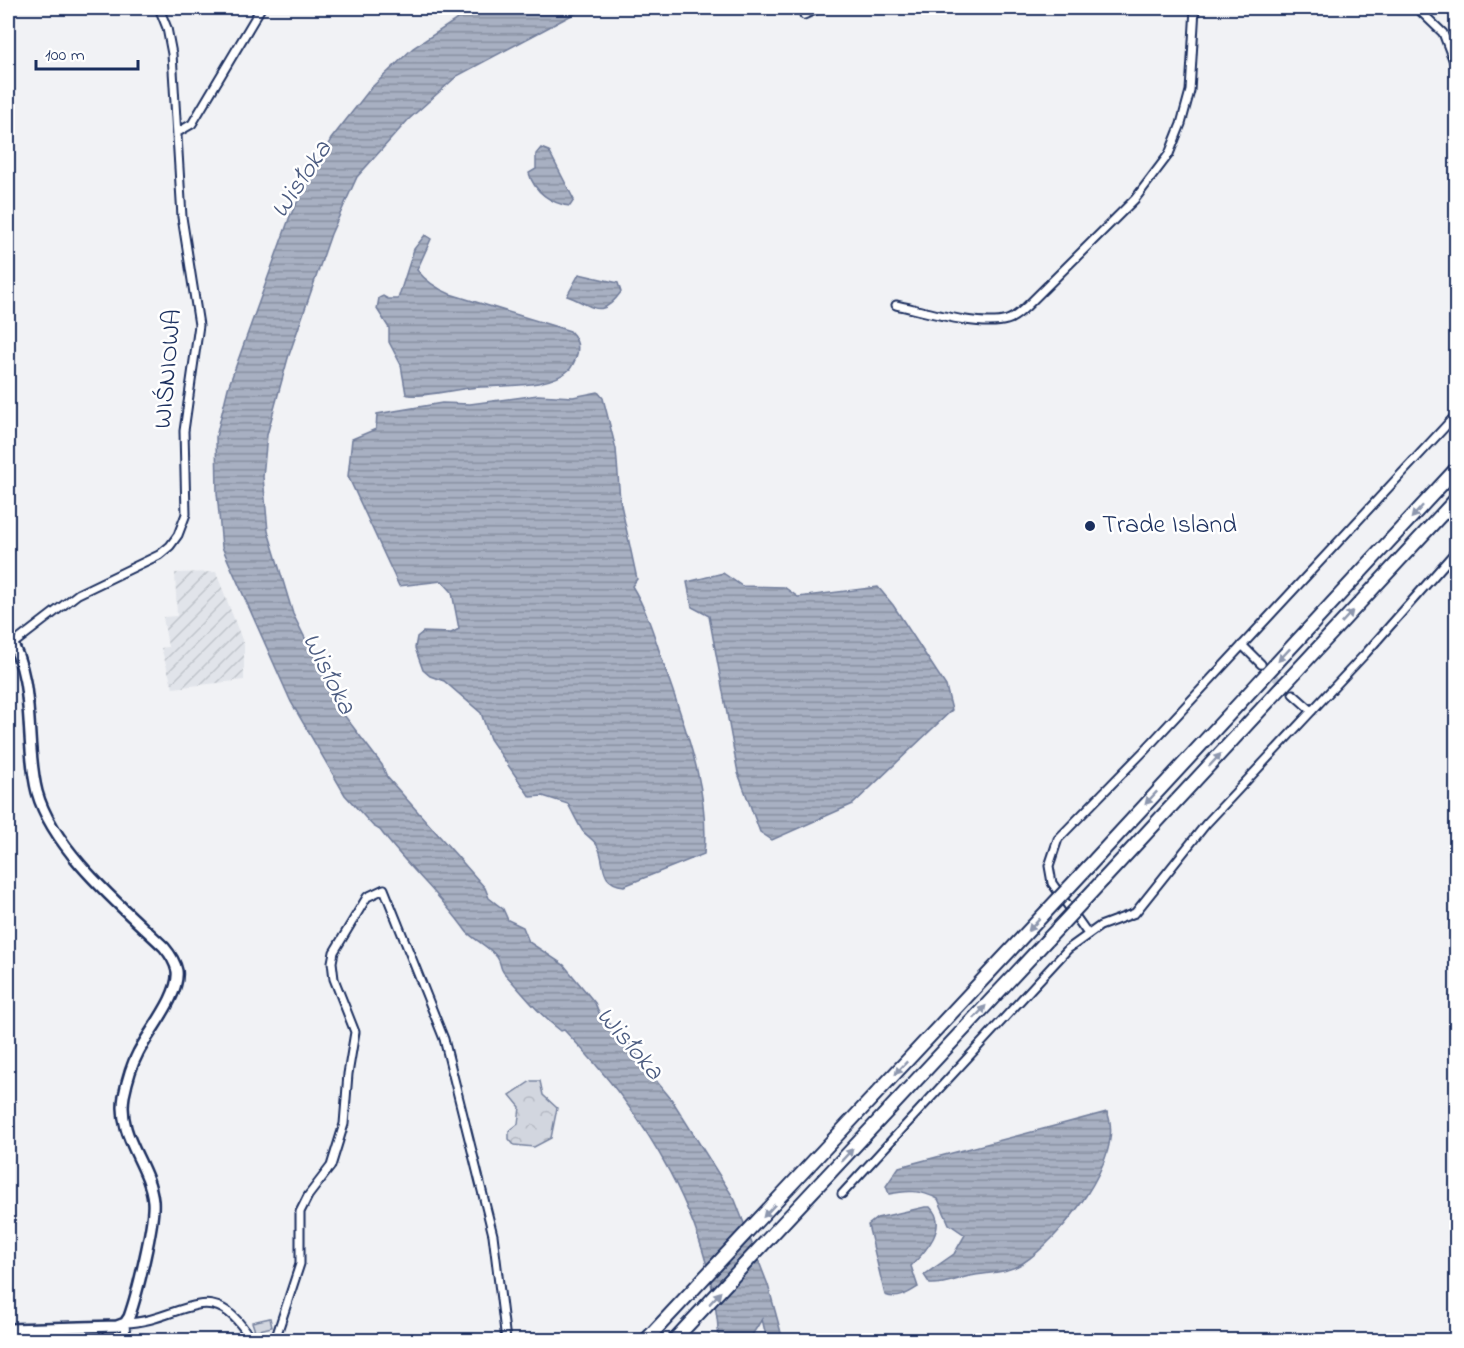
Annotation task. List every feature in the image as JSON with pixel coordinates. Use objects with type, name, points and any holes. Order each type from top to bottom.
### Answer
[{"type":"highway","points":[[646,1341],[1456,469]]},
{"type":"highway","points":[[674,1341],[1456,499]]},
{"type":"street","name":"WIŚNIOWA","points":[[10,640],[78,594],[159,555],[170,546],[183,526],[187,502],[184,457],[186,401],[199,324],[182,217],[171,47],[159,8]]},
{"type":"street","points":[[178,132],[192,124],[261,8]]},
{"type":"street","points":[[804,15],[820,8]]},
{"type":"street","points":[[896,305],[962,319],[999,322],[1018,315],[1039,295],[1135,199],[1168,154],[1181,124],[1190,91],[1195,8]]},
{"type":"street","points":[[1417,8],[1443,33],[1456,68]]},
{"type":"street","points":[[1088,934],[1052,883],[1049,866],[1058,839],[1456,415]]},
{"type":"street","points":[[842,1194],[1068,949],[1088,934],[1135,913],[1206,824],[1312,711],[1456,551]]},
{"type":"street","points":[[10,640],[22,667],[32,761],[42,807],[55,829],[84,867],[164,947],[173,959],[177,972],[174,991],[137,1054],[123,1100],[126,1135],[147,1180],[153,1200],[150,1227],[132,1308],[125,1323],[126,1341]]},
{"type":"street","points":[[1242,645],[1261,664]]},
{"type":"street","points":[[1293,694],[1312,711]]},
{"type":"street","points":[[275,1341],[284,1306],[300,1264],[300,1212],[308,1196],[331,1166],[344,1124],[348,1074],[355,1032],[333,980],[332,962],[342,936],[367,897],[384,889],[444,1039],[493,1235],[506,1341]]},
{"type":"street","points":[[8,1329],[117,1326],[137,1323],[189,1307],[215,1304],[232,1314],[251,1341]]},
{"type":"shaded area","points":[[216,572],[244,645],[244,680],[173,688],[161,648],[168,647],[163,617],[177,616],[175,573]]},
{"type":"green space","points":[[531,1081],[540,1081],[543,1095],[557,1108],[551,1138],[534,1147],[514,1145],[509,1139],[509,1131],[518,1124],[520,1107],[510,1095]]},
{"type":"green space","points":[[270,1318],[272,1327],[255,1331],[252,1322]]},
{"type":"water","name":"Wisłoka","points":[[474,8],[585,8],[457,76],[408,120],[357,177],[331,234],[288,358],[267,435],[263,477],[268,531],[293,614],[327,682],[339,699],[344,715],[382,765],[387,777],[485,888],[489,898],[503,909],[508,920],[523,927],[529,942],[564,965],[595,1003],[601,1017],[622,1033],[644,1066],[672,1100],[735,1200],[768,1285],[783,1340],[767,1340],[762,1319],[749,1340],[719,1340],[714,1296],[689,1212],[670,1172],[647,1134],[622,1097],[594,1063],[564,1030],[561,1031],[545,1018],[531,1003],[503,971],[494,953],[468,934],[446,905],[380,830],[373,826],[345,795],[291,702],[222,547],[217,493],[216,437],[228,388],[290,216],[331,139],[371,88],[413,48]]},
{"type":"water","points":[[541,148],[549,151],[574,200],[570,206],[550,200],[531,180],[529,173],[536,169],[536,154]]},
{"type":"water","points":[[425,235],[431,239],[417,270],[424,277],[436,287],[450,294],[570,331],[576,340],[578,350],[570,369],[561,376],[537,383],[417,395],[406,394],[401,365],[389,342],[389,328],[377,309],[379,298],[383,296],[388,299],[398,299],[414,249]]},
{"type":"water","points":[[579,274],[618,283],[621,292],[607,306],[596,308],[590,306],[567,296]]},
{"type":"water","points":[[598,392],[603,398],[616,449],[620,500],[637,579],[632,586],[651,627],[695,761],[705,830],[704,854],[624,886],[606,877],[598,847],[582,830],[568,804],[543,796],[530,797],[490,739],[481,713],[444,681],[430,676],[423,670],[415,648],[417,637],[423,632],[451,633],[459,629],[452,592],[442,581],[399,586],[348,476],[352,439],[376,429],[377,414],[442,403],[470,404],[538,395],[573,397]]},
{"type":"water","points":[[723,573],[742,586],[784,587],[798,597],[878,587],[893,605],[946,686],[952,710],[853,804],[772,840],[760,832],[738,773],[709,616],[692,607],[687,582]]},
{"type":"water","points":[[1107,1112],[1111,1130],[1099,1173],[1071,1217],[1038,1252],[1017,1267],[945,1283],[930,1284],[924,1275],[954,1254],[965,1235],[949,1224],[938,1199],[914,1192],[889,1194],[886,1186],[899,1167]]},
{"type":"water","points":[[930,1207],[937,1222],[929,1246],[911,1266],[918,1287],[898,1297],[885,1295],[868,1225],[877,1218]]},
{"type":"tunnel","points":[[1267,670],[1293,694]]},
{"type":"place","name":"Trade Island","points":[[1090,526]]}]
